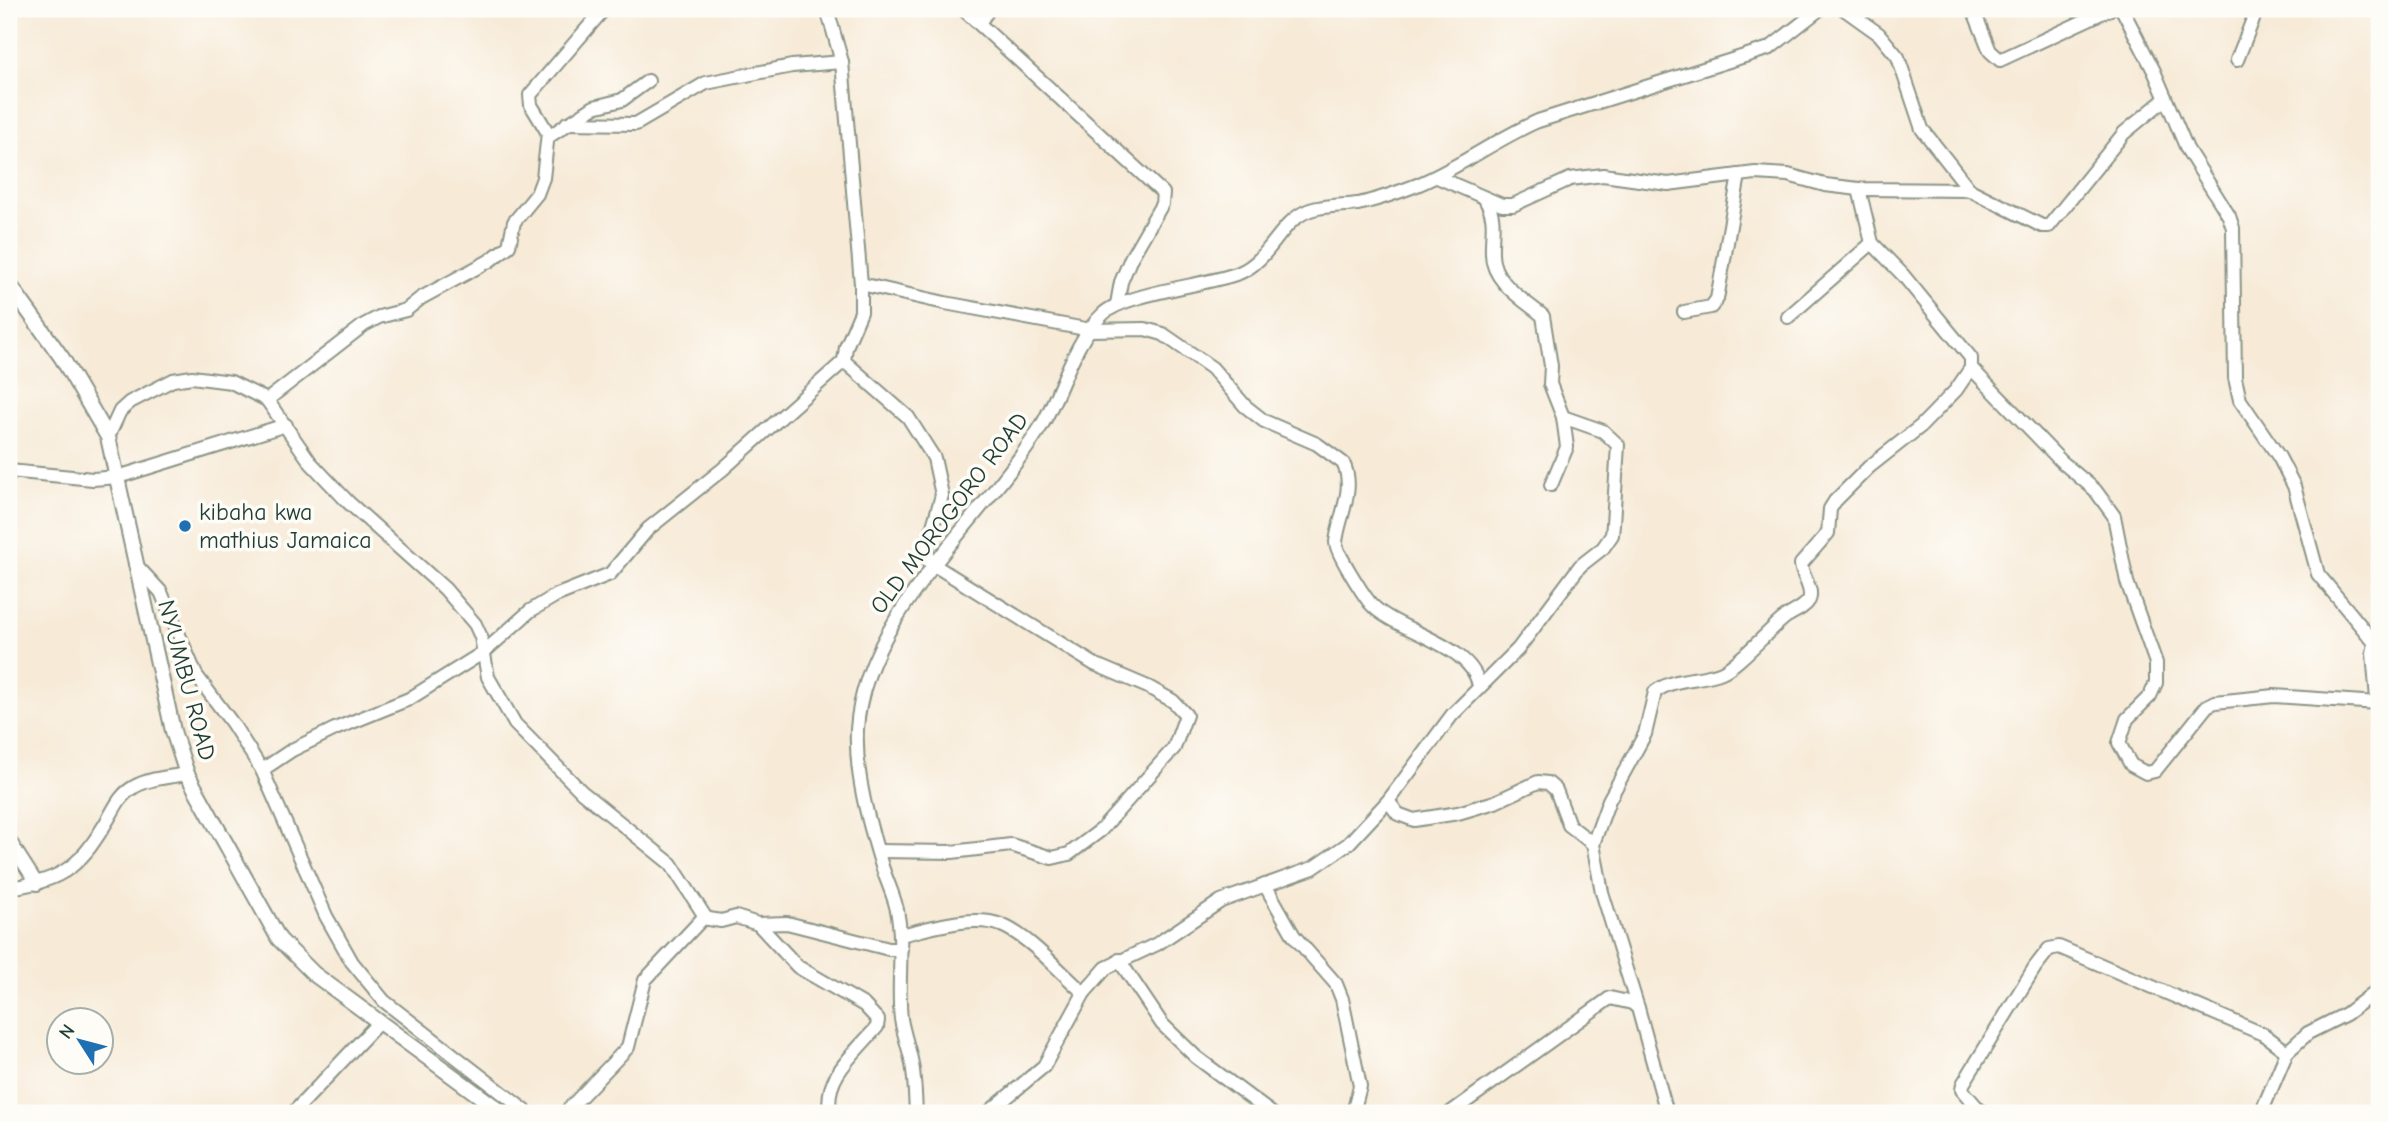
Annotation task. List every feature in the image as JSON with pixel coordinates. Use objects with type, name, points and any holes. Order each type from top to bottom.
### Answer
[{"type":"street","points":[[267,400],[364,325],[379,317],[406,310],[421,298],[489,261],[509,246],[514,222],[537,194],[543,178],[548,136],[531,104],[530,95],[604,9]]},
{"type":"street","points":[[262,770],[292,750],[335,729],[409,699],[484,652],[530,611],[555,596],[610,574],[648,528],[723,469],[844,361],[846,347],[861,312],[861,284],[842,62],[827,9]]},
{"type":"street","points":[[963,9],[1163,193],[1162,204],[1131,258],[1121,282],[1118,304]]},
{"type":"street","points":[[979,23],[989,9]]},
{"type":"street","name":"OLD MOROGORO ROAD","points":[[916,1113],[912,1061],[902,1023],[898,913],[866,817],[858,760],[861,694],[872,660],[885,635],[934,567],[1012,472],[1042,425],[1091,330],[1103,314],[1129,298],[1184,289],[1242,272],[1260,261],[1295,219],[1310,210],[1360,203],[1437,177],[1506,135],[1538,121],[1770,48],[1820,9]]},
{"type":"street","points":[[1844,9],[1879,34],[1898,57],[1922,129],[1970,190],[2042,226],[2049,226],[2124,133],[2164,100]]},
{"type":"street","points":[[1973,9],[1990,51],[2000,60],[2109,9]]},
{"type":"street","points":[[2122,9],[2154,71],[2187,149],[2229,216],[2233,228],[2235,377],[2240,400],[2279,457],[2294,486],[2318,575],[2374,642]]},
{"type":"street","points":[[2237,60],[2257,9]]},
{"type":"street","points":[[567,123],[636,124],[706,83],[792,66],[842,62]]},
{"type":"street","points":[[548,136],[594,107],[622,100],[649,80]]},
{"type":"street","points":[[1437,177],[1486,201],[1513,205],[1570,179],[1603,175],[1668,184],[1739,175],[1788,175],[1825,185],[1859,189],[1970,190]]},
{"type":"street","points":[[1684,312],[1711,307],[1717,299],[1739,175]]},
{"type":"street","points":[[1667,1113],[1639,1008],[1602,892],[1593,844],[1609,800],[1646,734],[1655,692],[1685,680],[1730,668],[1782,620],[1802,607],[1809,599],[1810,593],[1801,564],[1828,533],[1830,509],[1835,500],[1869,467],[1921,426],[1956,390],[1971,368],[1971,358],[1903,275],[1872,243],[1859,189]]},
{"type":"street","points":[[1486,201],[1492,211],[1494,225],[1491,256],[1495,267],[1506,286],[1543,316],[1551,366],[1550,384],[1563,417],[1567,447],[1551,485]]},
{"type":"street","points":[[1788,317],[1872,243]]},
{"type":"street","name":"NYUMBU ROAD","points":[[9,284],[62,358],[108,438],[160,683],[187,774],[279,939],[314,974],[503,1113]]},
{"type":"street","points":[[861,284],[945,303],[1091,330],[1145,328],[1164,334],[1212,368],[1245,406],[1264,421],[1317,444],[1343,463],[1348,482],[1344,516],[1336,544],[1342,560],[1375,608],[1458,657],[1478,676],[1479,686]]},
{"type":"street","points":[[844,361],[908,417],[934,457],[942,495],[926,554],[934,567],[1094,664],[1173,701],[1186,715],[1174,748],[1101,830],[1061,858],[1052,858],[1011,845],[952,852],[878,851]]},
{"type":"street","points":[[1971,368],[2061,461],[2095,490],[2113,516],[2127,582],[2157,663],[2156,683],[2150,696],[2122,729],[2119,743],[2131,765],[2146,773],[2155,771],[2207,706],[2215,702],[2274,696],[2378,703]]},
{"type":"street","points":[[108,438],[120,411],[130,402],[173,380],[192,377],[230,382],[267,400],[311,463],[348,502],[445,589],[475,624],[488,677],[515,724],[582,792],[671,864],[706,918],[721,921],[736,917],[758,925],[787,923],[889,949],[900,942],[951,925],[985,922],[1000,925],[1018,934],[1084,993]]},
{"type":"street","points":[[988,1113],[1044,1066],[1084,993],[1106,968],[1157,944],[1221,901],[1314,868],[1348,844],[1388,801],[1438,733],[1479,686],[1504,665],[1574,573],[1603,548],[1612,535],[1618,445],[1603,431],[1563,417]]},
{"type":"street","points":[[9,471],[93,479],[118,477],[286,425]]},
{"type":"street","points":[[135,564],[161,592],[196,675],[232,723],[262,770],[326,916],[352,962],[384,1000],[528,1113]]},
{"type":"street","points":[[2379,624],[2374,642],[2379,721]]},
{"type":"street","points":[[9,888],[37,884],[73,868],[95,842],[120,799],[131,788],[146,781],[187,774]]},
{"type":"street","points":[[1388,801],[1398,814],[1414,820],[1458,813],[1495,802],[1538,782],[1548,783],[1556,790],[1569,825],[1593,844]]},
{"type":"street","points":[[9,840],[37,884]]},
{"type":"street","points":[[1265,885],[1294,936],[1336,984],[1342,999],[1360,1086],[1353,1113]]},
{"type":"street","points":[[565,1113],[628,1047],[641,988],[651,971],[706,918]]},
{"type":"street","points":[[758,925],[798,967],[864,1005],[878,1020],[877,1027],[832,1083],[827,1100],[831,1113]]},
{"type":"street","points":[[1982,1113],[1966,1097],[1963,1084],[2035,967],[2049,949],[2059,947],[2263,1034],[2287,1052]]},
{"type":"street","points":[[1119,960],[1162,1024],[1196,1057],[1271,1113]]},
{"type":"street","points":[[1450,1113],[1631,983]]},
{"type":"street","points":[[2261,1113],[2287,1052],[2308,1033],[2346,1014],[2379,989]]},
{"type":"street","points":[[1610,999],[1639,1008]]},
{"type":"street","points":[[293,1113],[379,1022]]},
{"type":"place","name":"kibaha kwa mathius Jamaica","points":[[185,526]]}]
